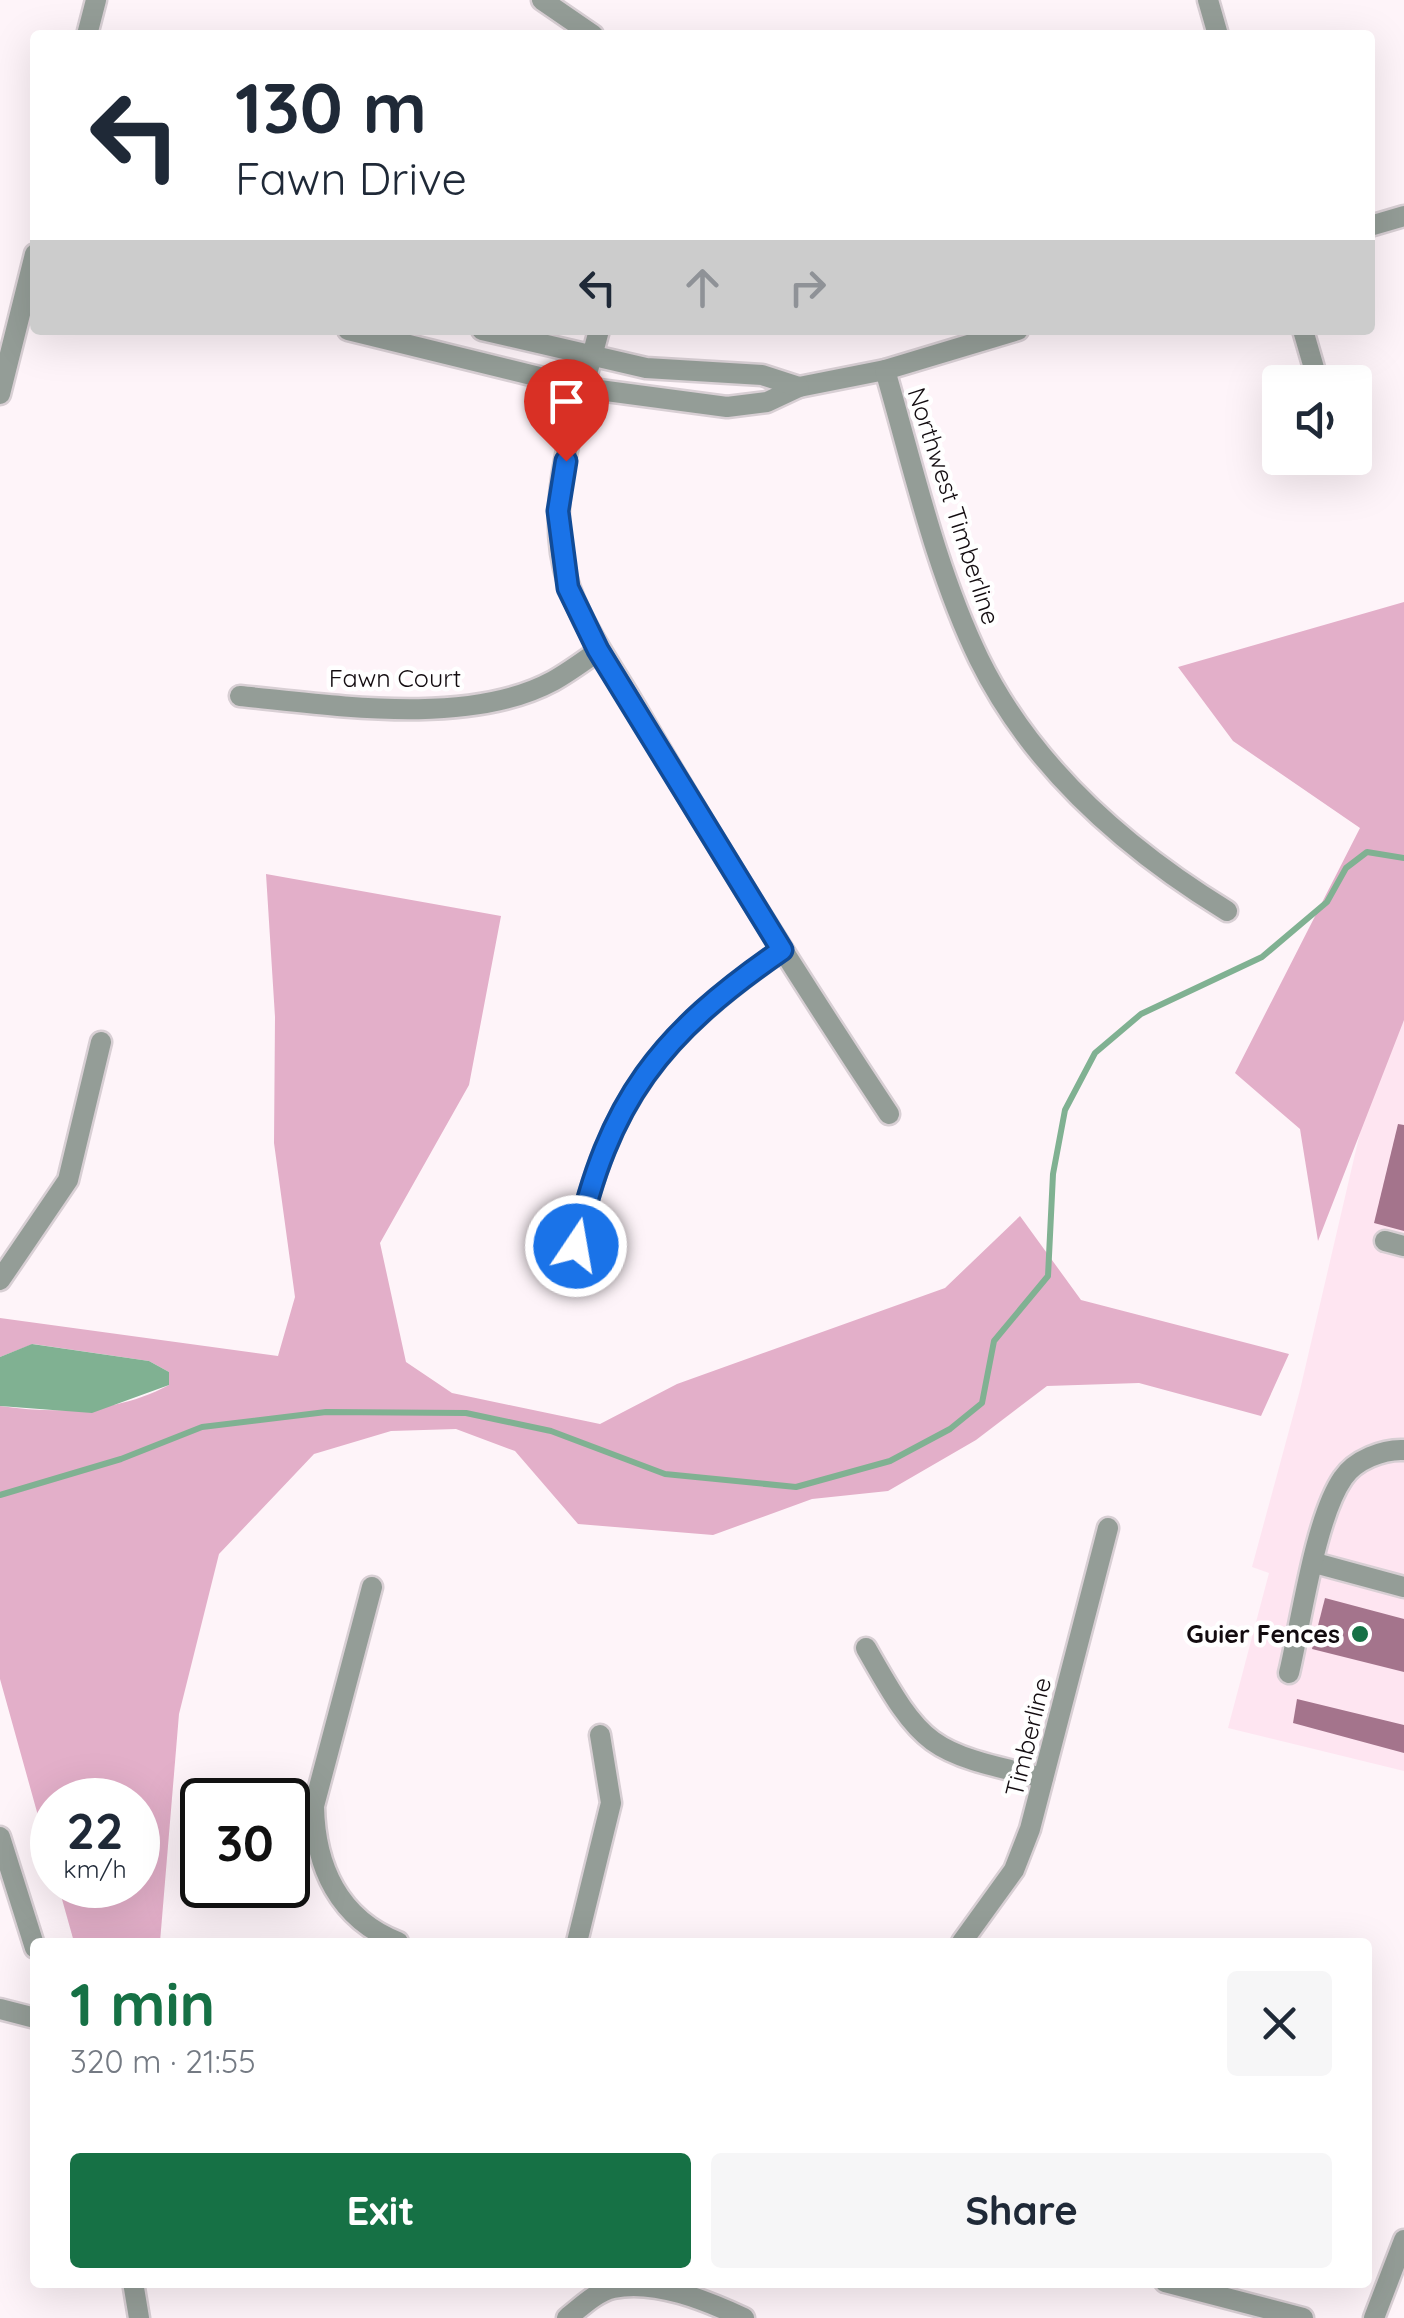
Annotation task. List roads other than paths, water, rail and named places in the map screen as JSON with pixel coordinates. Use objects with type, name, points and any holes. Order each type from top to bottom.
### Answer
[{"type":"street","points":[[89,30],[96,0]]},
{"type":"street","points":[[542,0],[586,30]]},
{"type":"street","points":[[1208,0],[1217,30]]},
{"type":"street","points":[[1375,225],[1404,216]]},
{"type":"street","points":[[0,394],[30,274]]},
{"type":"street","points":[[368,335],[584,388],[727,406],[767,402],[799,387],[885,370],[1001,335]]},
{"type":"street","points":[[502,335],[646,368],[762,375],[799,387]]},
{"type":"street","points":[[598,335],[561,481],[558,511],[568,588],[598,650],[782,950],[889,1114]]},
{"type":"street","points":[[1304,335],[1313,365]]},
{"type":"street","name":"Northwest Timberline","points":[[885,370],[942,568],[980,661],[1009,712],[1058,775],[1122,837],[1227,910]]},
{"type":"street","name":"Fawn Court","points":[[240,696],[449,706],[517,694],[552,682],[598,650]]},
{"type":"street","points":[[576,1246],[599,1157],[616,1121],[659,1053],[716,996],[782,950]]},
{"type":"street","points":[[0,1280],[68,1180],[102,1042]]},
{"type":"street","points":[[1289,1673],[1315,1564],[1343,1478],[1364,1460],[1390,1449],[1404,1450]]},
{"type":"street","name":"Timberline","points":[[965,1938],[1014,1870],[1043,1778],[1108,1528]]},
{"type":"street","points":[[1315,1564],[1404,1587]]},
{"type":"street","points":[[372,1586],[314,1806],[314,1838],[332,1889],[373,1932],[388,1938]]},
{"type":"street","points":[[866,1648],[905,1717],[943,1751],[1043,1778]]},
{"type":"street","points":[[578,1938],[610,1804],[600,1735]]},
{"type":"street","points":[[0,1837],[32,1938]]},
{"type":"street","points":[[0,2009],[30,2017]]},
{"type":"street","points":[[1374,2318],[1404,2240]]},
{"type":"street","points":[[134,2288],[139,2318]]},
{"type":"street","points":[[567,2318],[596,2295],[613,2288]]},
{"type":"street","points":[[625,2288],[685,2294],[744,2318]]},
{"type":"street","points":[[1188,2288],[1303,2318]]},
{"type":"waterway","points":[[0,1495],[121,1459],[202,1427],[326,1412],[466,1413],[551,1431],[665,1474],[796,1487],[890,1461],[950,1429],[982,1403],[994,1341],[1048,1276],[1053,1174],[1065,1110],[1095,1053],[1141,1014],[1262,957],[1327,902],[1346,868],[1367,852],[1404,858]]},
{"type":"place","name":"Guier Fences","points":[[1360,1634]]}]
